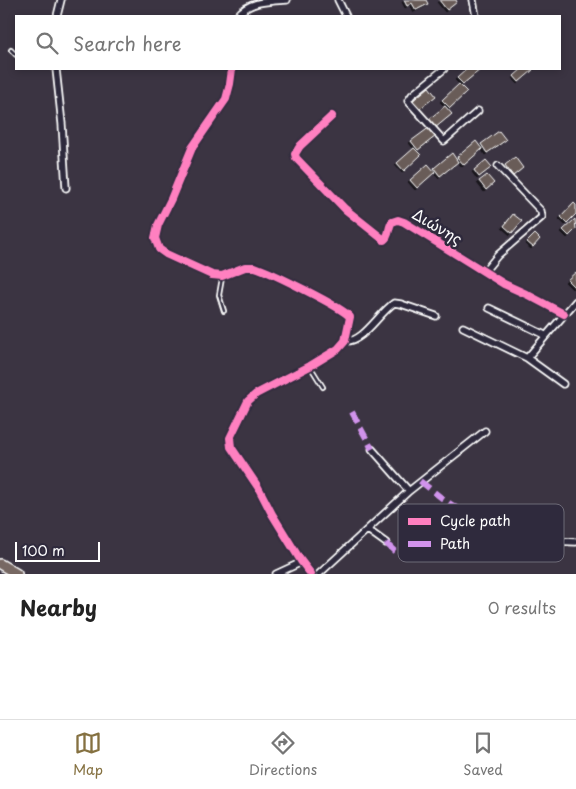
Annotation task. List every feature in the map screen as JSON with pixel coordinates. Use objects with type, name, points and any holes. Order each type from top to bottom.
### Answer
[{"type":"main road","points":[[0,564],[17,574]]},
{"type":"street","points":[[57,15],[61,0]]},
{"type":"street","points":[[238,15],[246,8],[264,1],[287,0]]},
{"type":"street","points":[[338,0],[346,15]]},
{"type":"street","points":[[474,0],[476,15]]},
{"type":"street","points":[[56,70],[66,188]]},
{"type":"street","points":[[232,70],[226,99],[194,145],[172,199],[158,225],[156,238],[159,249],[166,254],[212,275],[222,276],[245,267],[255,267],[331,304],[346,312],[350,317],[345,341],[338,349],[310,366],[270,386],[248,401],[230,438],[231,447],[258,487],[272,514],[311,574]]},
{"type":"street","points":[[443,70],[412,95],[408,101],[444,141],[478,111]]},
{"type":"street","name":"Διώνης","points":[[332,116],[300,146],[295,154],[296,158],[345,209],[384,240],[388,236],[389,226],[392,222],[398,220],[404,222],[504,284],[564,314]]},
{"type":"street","points":[[484,272],[498,255],[542,217],[541,212],[498,166]]},
{"type":"street","points":[[527,358],[576,301]]},
{"type":"street","points":[[345,341],[353,341],[360,337],[394,303],[436,316]]},
{"type":"street","points":[[489,308],[545,335]]},
{"type":"street","points":[[463,327],[527,358],[563,384]]},
{"type":"street","points":[[319,574],[409,490],[485,431]]},
{"type":"street","points":[[372,449],[409,490]]},
{"type":"street","points":[[368,530],[386,543]]},
{"type":"street","points":[[276,574],[302,562]]},
{"type":"lane","points":[[11,50],[15,53]]},
{"type":"lane","points":[[222,276],[220,294],[224,311]]},
{"type":"lane","points":[[310,366],[323,388]]},
{"type":"building","points":[[404,0],[426,0],[428,4],[416,10],[412,3],[407,6]]},
{"type":"building","points":[[439,0],[456,0],[457,2],[447,10]]},
{"type":"building","points":[[466,70],[480,70],[463,84],[457,78]]},
{"type":"building","points":[[521,70],[533,70],[519,82],[514,76]]},
{"type":"building","points":[[459,84],[467,92],[450,108],[442,100]]},
{"type":"building","points":[[429,87],[436,96],[418,110],[411,102]]},
{"type":"building","points":[[445,106],[452,114],[435,128],[428,120]]},
{"type":"building","points":[[430,127],[436,136],[418,150],[411,141]]},
{"type":"building","points":[[499,131],[506,140],[487,153],[481,144]]},
{"type":"building","points":[[476,141],[482,149],[464,165],[457,157]]},
{"type":"building","points":[[414,148],[421,155],[404,171],[397,163]]},
{"type":"building","points":[[452,153],[458,162],[440,176],[434,168]]},
{"type":"building","points":[[515,157],[523,168],[513,176],[505,165]]},
{"type":"building","points":[[486,160],[492,167],[479,177],[474,170]]},
{"type":"building","points":[[428,164],[435,172],[417,188],[410,180]]},
{"type":"building","points":[[487,175],[494,183],[486,190],[479,181]]},
{"type":"building","points":[[574,203],[576,205],[576,214],[567,223],[561,217]]},
{"type":"building","points":[[513,214],[522,221],[512,233],[504,226]]},
{"type":"building","points":[[575,219],[576,229],[569,236],[563,230]]},
{"type":"building","points":[[535,234],[540,239],[533,247],[527,242]]},
{"type":"building","points":[[576,272],[576,285],[574,287],[567,280]]},
{"type":"marked path","points":[[352,412],[372,449]]},
{"type":"marked path","points":[[420,481],[450,504]]},
{"type":"marked path","points":[[386,543],[398,554]]},
{"type":"cycle path","points":[[232,70],[226,99],[192,148],[158,225],[155,238],[159,249],[166,254],[212,275],[222,276],[245,267],[255,267],[290,282],[350,317],[345,341],[338,349],[256,394],[248,401],[230,438],[231,447],[258,487],[301,561],[311,574]]},
{"type":"cycle path","points":[[332,116],[300,146],[295,154],[296,158],[345,209],[384,240],[392,222],[398,220],[404,222],[504,284],[564,314]]}]
